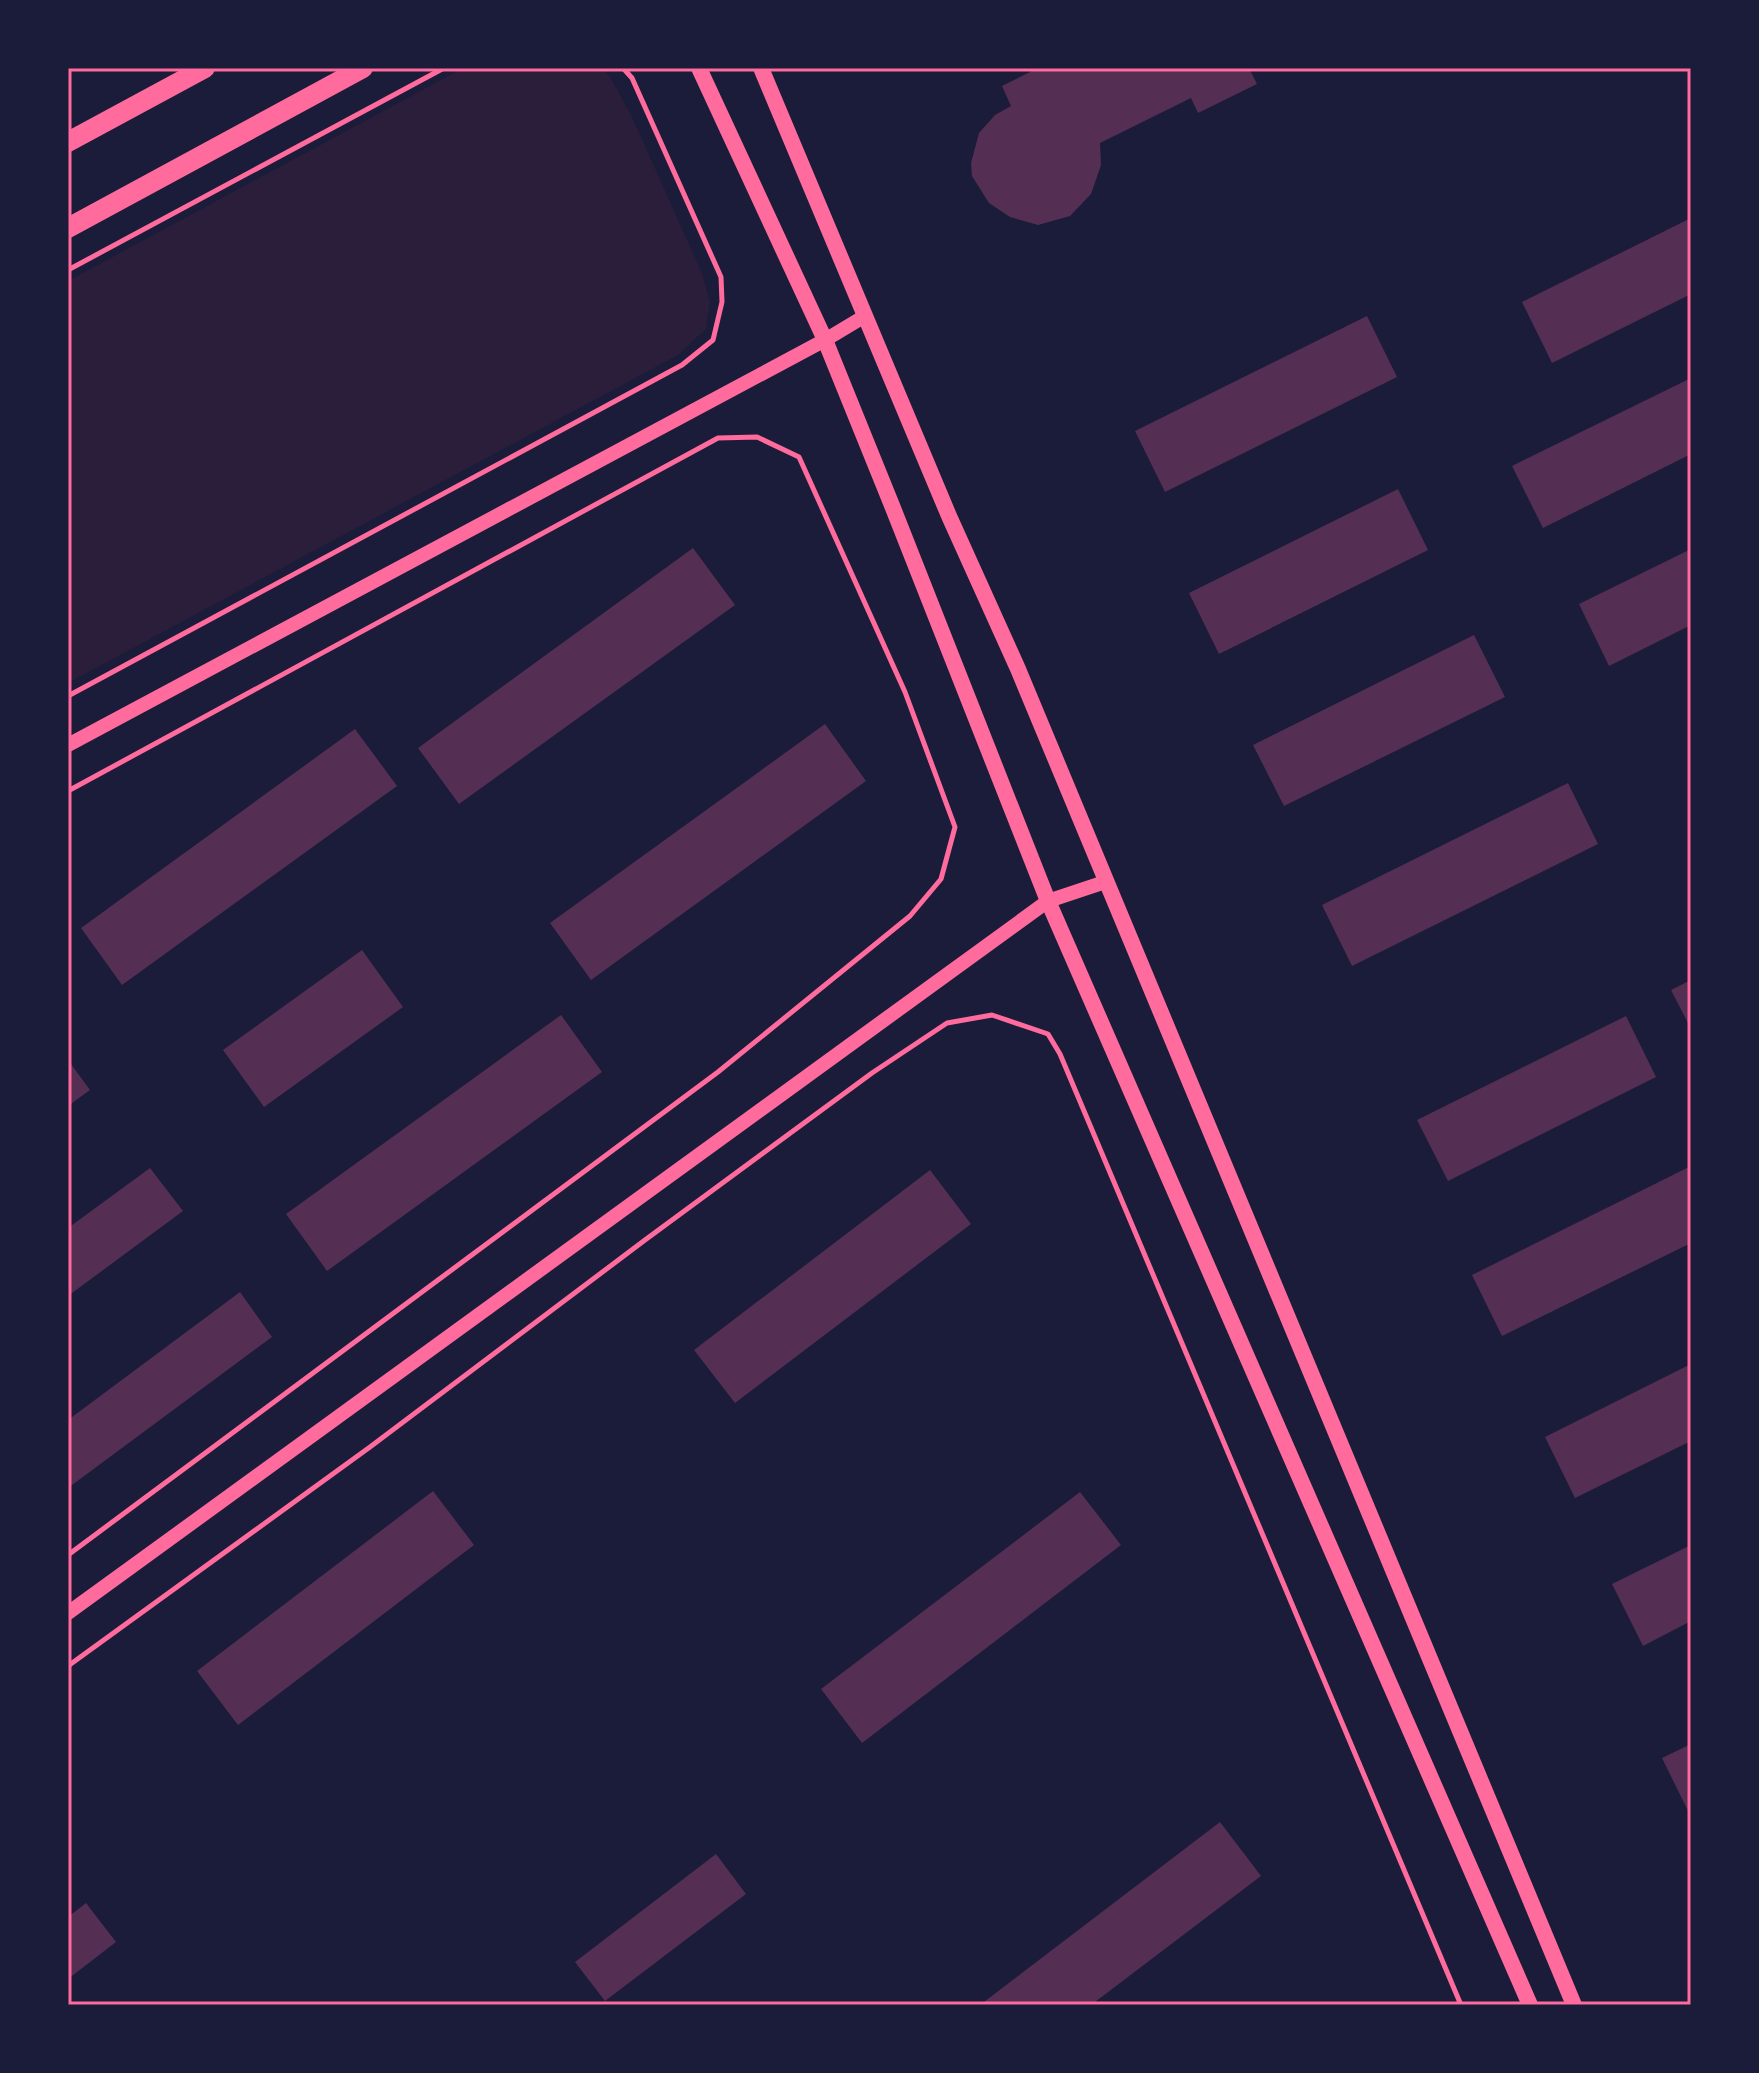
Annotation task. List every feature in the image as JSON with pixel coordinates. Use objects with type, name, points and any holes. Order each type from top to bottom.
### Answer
[{"type":"main road","points":[[68,142],[205,68]]},
{"type":"main road","points":[[68,228],[363,68]]},
{"type":"main road","points":[[699,68],[825,340],[1048,901],[1530,2005]]},
{"type":"main road","points":[[761,68],[949,516],[1018,669],[1574,2005]]},
{"type":"street","points":[[68,745],[865,316]]},
{"type":"street","points":[[68,1613],[1048,901],[1105,882]]},
{"type":"path","points":[[68,270],[444,68]]},
{"type":"path","points":[[68,696],[682,365],[713,340],[722,302],[721,277],[632,78],[623,68]]},
{"type":"path","points":[[68,791],[718,438],[757,437],[799,457],[905,692],[955,827],[941,879],[910,916],[718,1072],[68,1555]]},
{"type":"path","points":[[68,1666],[370,1447],[872,1073],[947,1023],[992,1015],[1048,1034],[1060,1054],[1461,2005]]},
{"type":"shaded area","points":[[463,68],[600,68],[609,75],[632,117],[702,273],[710,302],[706,329],[678,355],[68,683],[68,281]]},
{"type":"building","points":[[1038,68],[1249,68],[1257,84],[1198,113],[1191,98],[1100,143],[1101,165],[1091,194],[1070,216],[1038,225],[1010,217],[989,203],[972,176],[971,163],[979,133],[995,115],[1011,106],[1002,86]]},
{"type":"building","points":[[1691,218],[1691,294],[1552,363],[1522,302]]},
{"type":"building","points":[[1367,316],[1397,377],[1165,492],[1135,431]]},
{"type":"building","points":[[1691,378],[1691,454],[1543,528],[1512,466]]},
{"type":"building","points":[[1398,489],[1428,550],[1219,654],[1189,593]]},
{"type":"building","points":[[693,548],[735,605],[459,804],[418,748]]},
{"type":"building","points":[[1691,549],[1691,625],[1609,666],[1579,604]]},
{"type":"building","points":[[1474,635],[1505,697],[1284,806],[1253,745]]},
{"type":"building","points":[[825,724],[866,781],[591,980],[550,923]]},
{"type":"building","points":[[355,729],[397,786],[122,985],[81,928]]},
{"type":"building","points":[[1568,783],[1598,844],[1352,966],[1322,905]]},
{"type":"building","points":[[362,950],[403,1007],[264,1107],[223,1050]]},
{"type":"building","points":[[1691,980],[1691,1029],[1671,990]]},
{"type":"building","points":[[561,1015],[602,1072],[327,1271],[286,1214]]},
{"type":"building","points":[[1626,1016],[1656,1077],[1448,1181],[1417,1120]]},
{"type":"building","points":[[68,1060],[90,1090],[68,1106]]},
{"type":"building","points":[[1691,1166],[1691,1243],[1502,1336],[1472,1275]]},
{"type":"building","points":[[150,1168],[183,1211],[68,1296],[68,1228]]},
{"type":"building","points":[[930,1170],[971,1224],[735,1403],[694,1350]]},
{"type":"building","points":[[240,1292],[272,1337],[68,1488],[68,1420]]},
{"type":"building","points":[[1691,1364],[1691,1441],[1575,1498],[1545,1437]]},
{"type":"building","points":[[433,1491],[474,1545],[238,1725],[197,1671]]},
{"type":"building","points":[[1080,1492],[1121,1545],[862,1743],[821,1689]]},
{"type":"building","points":[[1691,1545],[1691,1621],[1643,1646],[1612,1584]]},
{"type":"building","points":[[1691,1744],[1691,1817],[1662,1758]]},
{"type":"building","points":[[1220,1822],[1261,1876],[1091,2005],[980,2005]]},
{"type":"building","points":[[716,1854],[746,1894],[605,2001],[575,1962]]},
{"type":"building","points":[[86,1903],[116,1942],[68,1979],[68,1917]]}]
